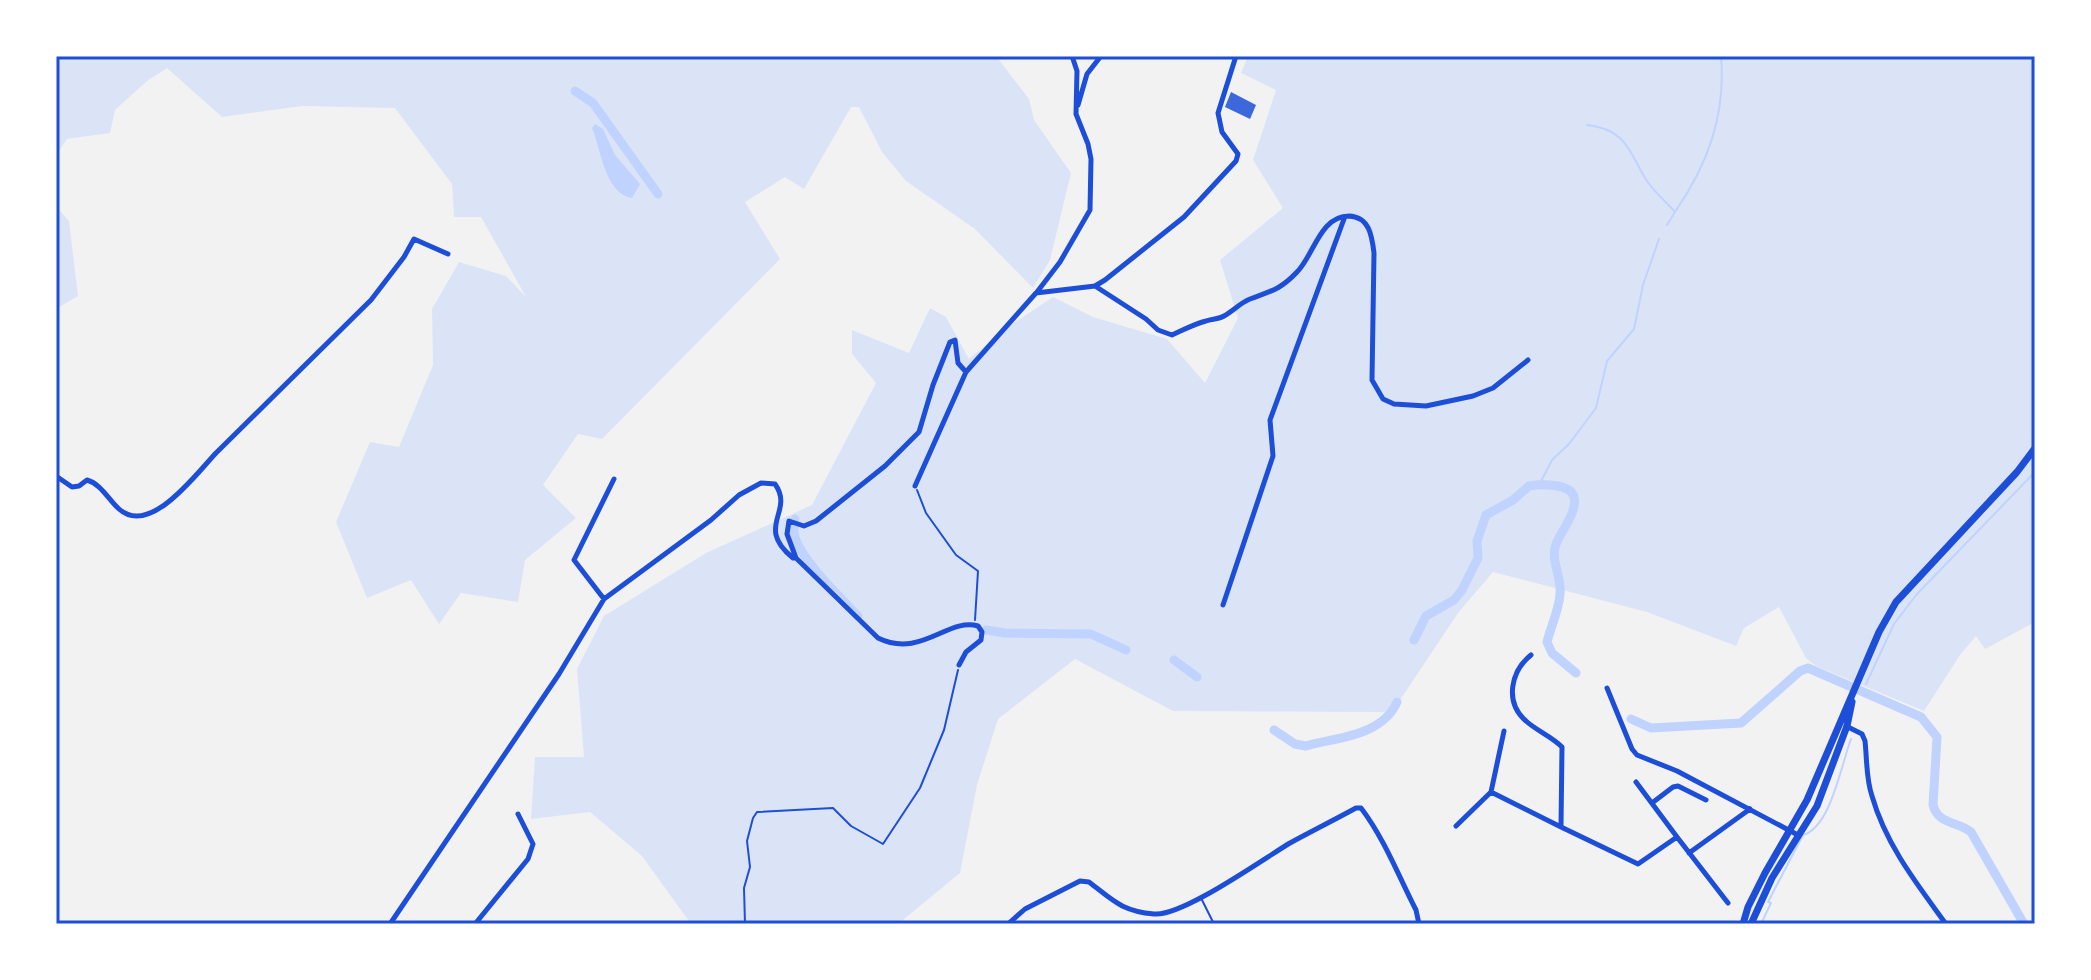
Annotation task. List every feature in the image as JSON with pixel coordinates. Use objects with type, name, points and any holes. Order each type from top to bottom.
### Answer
[{"type":"main road","points":[[1743,924],[1748,907],[1768,875],[1817,806],[1856,687],[1896,602],[2017,472],[2035,448]]},
{"type":"main road","points":[[1751,924],[1768,875],[1842,725]]},
{"type":"street","points":[[915,486],[966,372],[1060,262],[1090,210],[1091,159],[1076,114],[1077,71],[1072,56]]},
{"type":"street","points":[[1076,114],[1087,74],[1101,56]]},
{"type":"street","points":[[1036,293],[1095,286],[1184,217],[1236,161],[1238,154],[1222,132],[1218,113],[1236,56]]},
{"type":"street","points":[[1095,286],[1158,330],[1172,335],[1222,318],[1251,299],[1265,296],[1282,286],[1305,264],[1321,231],[1330,222],[1349,216],[1365,222],[1372,232],[1372,380],[1383,399],[1394,404],[1426,406],[1473,396],[1493,388],[1528,360]]},
{"type":"street","points":[[1223,605],[1273,456],[1270,420],[1344,218]]},
{"type":"street","points":[[56,476],[72,487],[87,480],[94,482],[126,514],[135,517],[151,515],[192,481],[216,453],[371,300],[414,239],[448,254]]},
{"type":"street","points":[[796,558],[787,534],[789,521],[804,526],[816,521],[885,466],[919,432],[950,342],[955,340],[958,363],[966,372]]},
{"type":"street","points":[[604,599],[574,560],[614,479]]},
{"type":"street","points":[[390,924],[559,674],[604,599],[711,520],[739,495],[761,483],[775,484],[782,494],[782,504],[775,519],[775,535],[780,546],[878,638],[891,644],[908,644],[942,635],[966,623],[982,632],[981,640],[966,652],[959,665]]},
{"type":"street","points":[[1531,655],[1515,672],[1512,682],[1515,703],[1527,722],[1562,747],[1561,827]]},
{"type":"street","points":[[1607,688],[1637,755],[1677,771],[1798,835]]},
{"type":"street","points":[[1842,725],[1862,734],[1871,795],[1887,837],[1946,924]]},
{"type":"street","points":[[1456,826],[1491,792],[1504,731]]},
{"type":"street","points":[[1636,782],[1728,903]]},
{"type":"street","points":[[1652,803],[1678,786],[1706,800]]},
{"type":"street","points":[[1491,792],[1638,864],[1677,837]]},
{"type":"street","points":[[1008,924],[1025,909],[1080,881],[1089,882],[1101,895],[1123,907],[1161,914],[1200,897],[1356,808],[1361,808],[1416,910],[1419,924]]},
{"type":"street","points":[[1689,853],[1751,809]]},
{"type":"street","points":[[475,924],[528,859],[533,844],[518,814]]},
{"type":"street","points":[[1450,924],[1457,924]]},
{"type":"lane","points":[[1200,897],[1214,924]]},
{"type":"path","points":[[915,486],[926,513],[956,555],[978,571],[974,625]]},
{"type":"path","points":[[745,924],[744,888],[750,867],[747,841],[757,812],[833,808],[851,826],[883,844],[920,788],[944,730],[959,665]]},
{"type":"shaded area","points":[[56,56],[996,56],[1029,99],[1034,120],[1071,173],[1050,260],[1033,288],[975,229],[906,181],[882,152],[859,107],[851,107],[804,189],[785,177],[745,202],[780,259],[602,439],[578,434],[543,485],[576,518],[525,560],[518,602],[461,593],[439,624],[411,580],[367,598],[336,522],[370,442],[399,447],[433,365],[432,309],[459,262],[506,276],[526,297],[481,217],[454,217],[452,184],[395,108],[302,106],[222,117],[167,68],[147,81],[115,110],[110,133],[67,139],[56,155]]},
{"type":"shaded area","points":[[1248,56],[2035,56],[2035,622],[1985,649],[1976,636],[1924,711],[1816,666],[1806,658],[1779,607],[1744,628],[1736,646],[1647,612],[1493,572],[1458,613],[1392,712],[1173,711],[1075,659],[998,719],[977,785],[960,873],[898,924],[691,924],[642,856],[590,812],[531,819],[535,757],[584,757],[577,669],[604,616],[706,553],[812,505],[876,383],[852,354],[852,330],[909,353],[930,308],[946,317],[969,359],[1009,326],[1053,297],[1093,317],[1167,339],[1205,383],[1238,318],[1220,260],[1283,208],[1253,160],[1276,90],[1241,73]]},
{"type":"shaded area","points":[[56,206],[69,221],[78,296],[56,309]]},
{"type":"water","points":[[595,124],[603,129],[615,155],[640,184],[632,198],[623,195],[610,180],[592,128]]},
{"type":"building","points":[[1231,92],[1256,105],[1250,119],[1225,107]]},
{"type":"waterway","points":[[1675,212],[1697,176],[1712,138],[1721,99],[1721,56]]},
{"type":"waterway","points":[[575,91],[593,103],[658,194]]},
{"type":"waterway","points":[[1587,125],[1610,131],[1624,142],[1648,182],[1675,212],[1667,225]]},
{"type":"waterway","points":[[1539,485],[1552,460],[1569,444],[1596,408],[1607,361],[1634,329],[1643,285],[1659,239]]},
{"type":"waterway","points":[[1866,684],[1894,624],[1917,594],[2035,472]]},
{"type":"waterway","points":[[1414,640],[1426,616],[1454,600],[1462,590],[1478,558],[1477,541],[1486,515],[1513,500],[1529,486],[1561,487],[1572,492],[1575,503],[1555,550],[1560,594],[1547,642],[1552,653],[1576,673]]},
{"type":"waterway","points":[[795,519],[795,537],[805,557],[858,616]]},
{"type":"waterway","points":[[986,630],[1091,634],[1126,650]]},
{"type":"waterway","points":[[1174,660],[1197,677]]},
{"type":"waterway","points":[[1631,719],[1651,728],[1741,723],[1800,671],[1808,668],[1921,717],[1937,737],[1933,805],[1939,816],[1971,832],[2024,924]]},
{"type":"waterway","points":[[1274,730],[1295,744],[1306,746],[1370,728],[1381,722],[1397,702]]},
{"type":"waterway","points":[[1761,924],[1771,903],[1768,902],[1803,835],[1813,830],[1828,808],[1851,739]]}]
